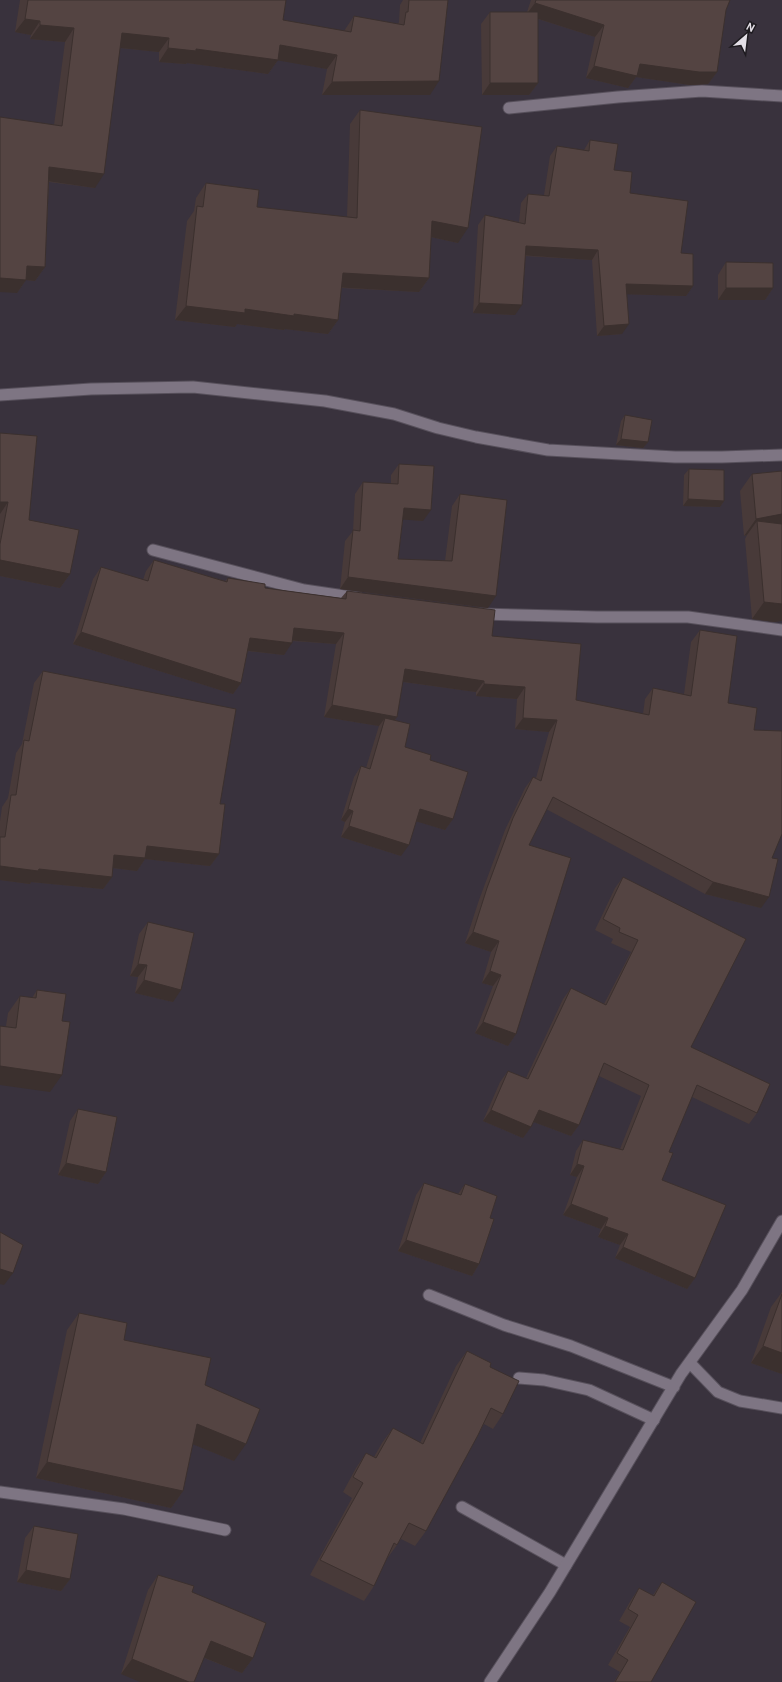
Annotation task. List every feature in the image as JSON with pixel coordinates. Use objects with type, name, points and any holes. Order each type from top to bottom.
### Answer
[{"type":"street","points":[[509,108],[618,97],[702,91],[782,96]]},
{"type":"street","points":[[0,395],[91,389],[193,387],[325,401],[394,414],[476,438],[548,450],[675,457],[782,455]]},
{"type":"street","points":[[153,550],[304,590],[366,600]]},
{"type":"street","points":[[468,612],[516,616],[688,617],[782,630]]},
{"type":"street","points":[[490,1682],[566,1565],[674,1387],[742,1290],[782,1221]]},
{"type":"street","points":[[430,1296],[504,1325],[571,1346],[674,1387]]},
{"type":"street","points":[[690,1363],[718,1392],[740,1401],[782,1408]]},
{"type":"street","points":[[519,1378],[544,1380],[589,1390],[654,1420]]},
{"type":"street","points":[[0,1492],[124,1509],[225,1530]]},
{"type":"street","points":[[462,1507],[566,1565]]},
{"type":"building","points":[[28,0],[286,0],[283,20],[351,32],[354,16],[404,25],[406,12],[408,12],[409,0],[448,0],[439,81],[332,82],[337,55],[280,45],[278,60],[196,49],[196,51],[168,48],[169,38],[122,33],[104,174],[49,167],[45,267],[27,266],[26,280],[0,278],[0,117],[62,126],[74,28],[40,25],[40,21],[25,19]]},
{"type":"building","points":[[536,0],[730,0],[726,10],[717,72],[699,72],[640,64],[637,76],[594,66],[604,25],[535,3]]},
{"type":"building","points":[[490,12],[538,12],[538,83],[490,83]]},
{"type":"building","points":[[360,110],[482,127],[468,228],[432,221],[429,278],[343,273],[338,320],[245,309],[245,313],[186,306],[197,206],[203,207],[206,183],[259,190],[257,207],[357,218]]},
{"type":"building","points":[[590,140],[618,144],[614,170],[632,172],[630,193],[688,201],[681,253],[693,254],[693,286],[626,284],[629,324],[604,326],[598,250],[526,246],[522,305],[479,303],[485,215],[525,224],[528,194],[549,196],[557,146],[589,151]]},
{"type":"building","points":[[726,262],[773,263],[773,288],[726,288]]},
{"type":"building","points":[[625,415],[652,420],[648,442],[621,439]]},
{"type":"building","points":[[0,433],[37,436],[29,520],[79,530],[70,574],[0,560],[0,544],[8,502],[0,502]]},
{"type":"building","points":[[399,464],[434,466],[431,510],[404,508],[398,559],[452,561],[460,494],[507,500],[496,596],[348,577],[353,530],[360,531],[363,482],[398,484]]},
{"type":"building","points":[[689,469],[724,470],[724,501],[688,499]]},
{"type":"building","points":[[782,471],[782,514],[756,519],[752,474]]},
{"type":"building","points":[[757,521],[782,524],[782,604],[764,602]]},
{"type":"building","points":[[154,560],[227,582],[228,578],[265,584],[265,588],[346,599],[347,591],[495,610],[492,636],[581,644],[576,700],[649,715],[653,688],[691,696],[700,630],[737,636],[728,703],[757,708],[754,730],[782,731],[782,834],[772,858],[778,859],[769,897],[713,882],[553,797],[529,845],[571,858],[516,1034],[483,1022],[501,975],[490,971],[499,941],[473,932],[487,888],[513,818],[533,777],[541,781],[557,720],[523,718],[525,687],[484,684],[484,681],[405,669],[397,717],[332,705],[344,633],[294,628],[292,643],[250,638],[241,683],[81,632],[101,567],[148,581]]},
{"type":"building","points":[[43,671],[236,709],[220,804],[225,804],[219,854],[147,846],[145,858],[114,855],[112,877],[39,869],[38,871],[0,866],[0,837],[5,837],[11,795],[16,795],[24,740],[29,741]]},
{"type":"building","points":[[385,718],[410,724],[405,747],[431,755],[430,760],[468,772],[453,819],[420,809],[409,845],[349,826],[353,811],[348,809],[361,766],[370,769]]},
{"type":"building","points":[[623,877],[746,939],[691,1047],[770,1084],[757,1113],[697,1085],[669,1152],[673,1153],[662,1180],[726,1205],[695,1278],[623,1247],[628,1234],[605,1226],[608,1218],[571,1204],[584,1166],[577,1164],[583,1140],[623,1150],[649,1085],[604,1063],[579,1125],[539,1110],[531,1127],[491,1110],[508,1071],[528,1079],[571,988],[606,1005],[638,940],[619,932],[620,928],[603,919]]},
{"type":"building","points":[[148,922],[194,933],[181,990],[144,980],[147,965],[138,964]]},
{"type":"building","points":[[37,990],[66,994],[62,1021],[70,1022],[62,1075],[0,1066],[0,1026],[16,1028],[20,996],[36,998]]},
{"type":"building","points":[[78,1109],[117,1117],[106,1172],[66,1163]]},
{"type":"building","points":[[424,1183],[461,1195],[465,1184],[497,1196],[490,1218],[494,1219],[479,1264],[406,1240]]},
{"type":"building","points":[[0,1232],[23,1245],[13,1273],[0,1269]]},
{"type":"building","points":[[782,1294],[782,1353],[763,1346]]},
{"type":"building","points":[[79,1313],[127,1323],[124,1340],[211,1358],[205,1385],[260,1409],[246,1444],[197,1424],[183,1491],[47,1462]]},
{"type":"building","points":[[467,1351],[491,1363],[490,1367],[519,1381],[503,1414],[491,1408],[426,1531],[409,1523],[397,1545],[394,1543],[374,1586],[320,1560],[363,1483],[353,1477],[366,1453],[376,1458],[393,1428],[423,1444]]},
{"type":"building","points":[[34,1526],[78,1534],[70,1579],[26,1570]]},
{"type":"building","points":[[158,1575],[194,1586],[192,1592],[266,1623],[253,1658],[211,1641],[194,1682],[189,1682],[132,1659]]},
{"type":"building","points":[[662,1582],[696,1602],[651,1682],[615,1682],[628,1660],[617,1653],[638,1615],[628,1609],[639,1588],[654,1596]]}]
